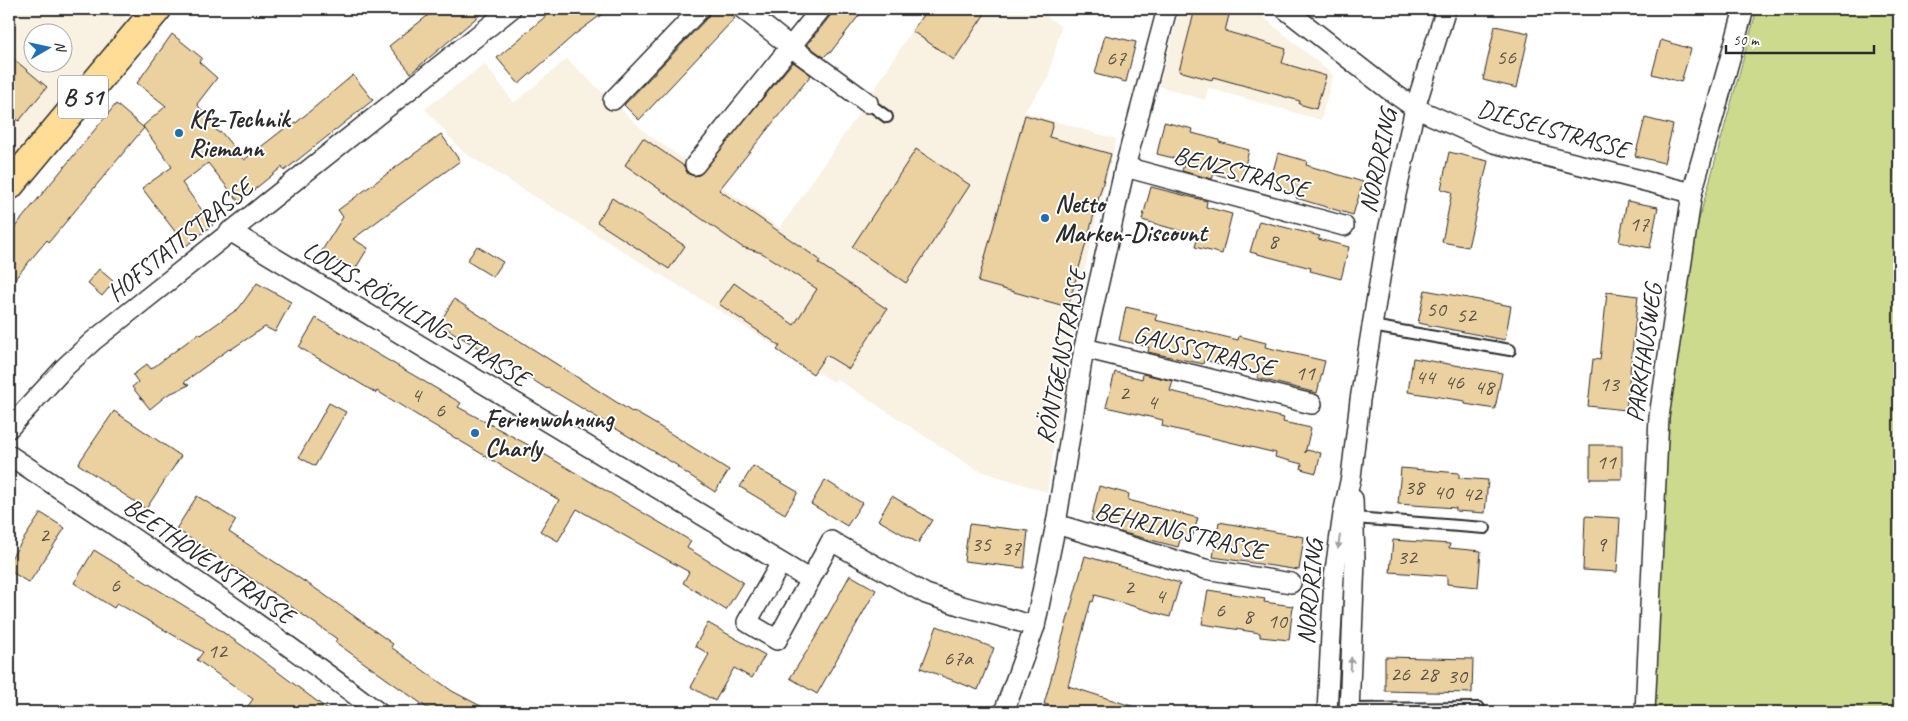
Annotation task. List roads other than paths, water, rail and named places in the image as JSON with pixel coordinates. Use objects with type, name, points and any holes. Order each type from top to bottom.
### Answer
[{"type":"main road","name":"B 51","points":[[9,186],[156,9]]},
{"type":"street","name":"HOFSTATTSTRASSE","points":[[9,428],[65,367],[93,341],[511,9]]},
{"type":"street","points":[[613,100],[700,9]]},
{"type":"street","points":[[743,9],[790,47],[868,103]]},
{"type":"street","points":[[696,165],[821,9]]},
{"type":"street","name":"RÖNTGENSTRASSE","points":[[1007,711],[1035,626],[1056,524],[1084,348],[1125,168],[1167,9]]},
{"type":"street","name":"DIESELSTRASSE","points":[[1285,9],[1415,108],[1494,143],[1692,194]]},
{"type":"street","name":"NORDRING","points":[[1327,712],[1334,577],[1343,514],[1351,477],[1360,400],[1388,231],[1415,108],[1446,9]]},
{"type":"street","name":"PARKHAUSWEG","points":[[1645,712],[1659,417],[1692,194],[1744,9]]},
{"type":"street","name":"BENZSTRASSE","points":[[1125,168],[1344,226]]},
{"type":"street","name":"LOUIS-RÖCHLING-STRASSE","points":[[230,231],[810,580]]},
{"type":"street","name":"GAUSSSTRASSE","points":[[1084,348],[1312,404]]},
{"type":"street","name":"BEETHOVENSTRASSE","points":[[9,455],[233,607],[326,672],[378,712]]},
{"type":"street","name":"NORDRING","points":[[1349,711],[1355,560],[1351,477]]},
{"type":"street","name":"BEHRINGSTRASSE","points":[[1056,524],[1205,569],[1291,583]]},
{"type":"street","points":[[781,563],[747,622],[777,640],[831,541],[926,594],[1035,626]]},
{"type":"lane","points":[[868,103],[887,117]]},
{"type":"lane","points":[[1372,326],[1510,350]]},
{"type":"lane","name":"NORDRING","points":[[1354,518],[1485,528]]},
{"type":"lane","name":"NORDRING","points":[[1349,711],[1479,708]]},
{"type":"place","name":"Kfz-Technik Riemann","points":[[179,133]]},
{"type":"place","name":"Netto Marken-Discount","points":[[1045,218]]},
{"type":"place","name":"Ferienwohnung Charly","points":[[475,433]]}]
